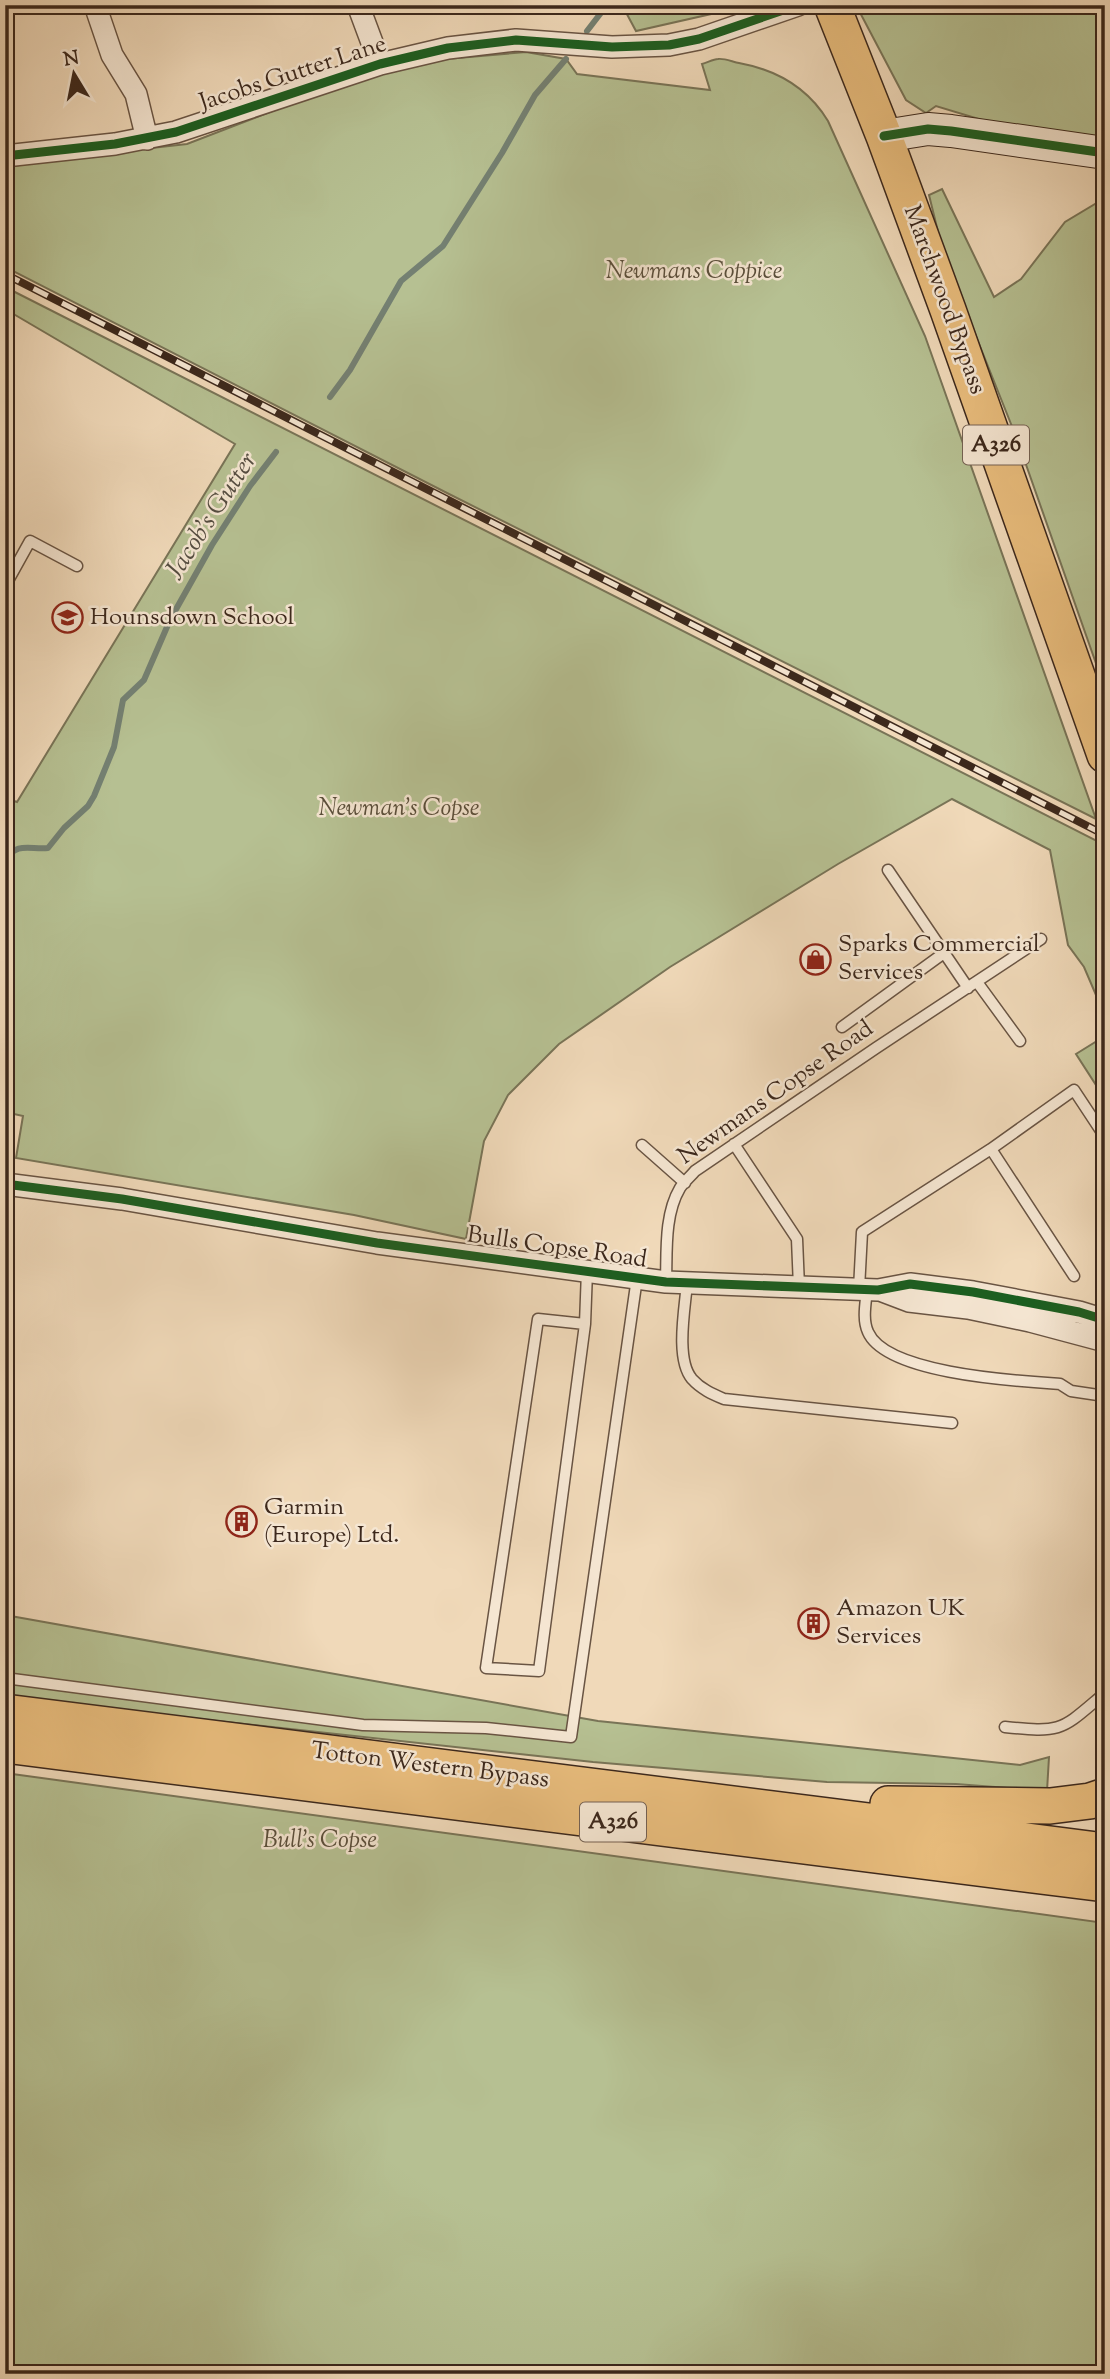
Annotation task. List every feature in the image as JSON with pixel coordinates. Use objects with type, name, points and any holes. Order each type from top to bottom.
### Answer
[{"type":"main road","name":"Marchwood Bypass","points":[[832,5],[953,322],[1105,755]]},
{"type":"main road","name":"Totton Western Bypass","points":[[5,1712],[1105,1851]]},
{"type":"main road","name":"Totton Western Bypass","points":[[5,1745],[1105,1884]]},
{"type":"main road","points":[[723,1802],[1050,1806],[1090,1801],[1105,1796]]},
{"type":"street","points":[[95,5],[112,55],[136,94],[147,139]]},
{"type":"street","points":[[358,5],[380,64]]},
{"type":"street","name":"Jacobs Gutter Lane","points":[[5,156],[147,139],[188,129],[380,64],[449,48],[516,40],[612,47],[669,45],[699,39],[798,5]]},
{"type":"street","points":[[884,136],[928,129],[1105,153]]},
{"type":"street","name":"Bulls Copse Road","points":[[5,1184],[122,1199],[377,1243],[666,1282],[868,1289],[910,1284],[960,1290],[1079,1312],[1105,1320]]},
{"type":"street","name":"Bulls Copse Road","points":[[868,1289],[909,1300],[968,1308],[1030,1321],[1105,1340]]},
{"type":"lane","points":[[5,586],[30,541],[77,566]]},
{"type":"lane","points":[[888,870],[944,953],[1020,1041]]},
{"type":"lane","name":"Newmans Copse Road","points":[[666,1282],[668,1225],[673,1204],[695,1171],[1041,939]]},
{"type":"lane","points":[[842,1027],[944,953]]},
{"type":"lane","points":[[1105,1138],[1074,1090],[991,1149],[862,1232],[868,1289],[865,1315],[868,1334],[875,1343],[911,1363],[936,1369],[1060,1384],[1071,1391],[1098,1395],[1105,1402]]},
{"type":"lane","points":[[734,1144],[797,1239],[799,1287]]},
{"type":"lane","points":[[642,1145],[685,1183]]},
{"type":"lane","points":[[991,1149],[1074,1276]]},
{"type":"lane","points":[[585,1324],[538,1319],[486,1668],[540,1671],[585,1324],[587,1271]]},
{"type":"lane","points":[[5,1678],[363,1726],[486,1728],[571,1737],[637,1278]]},
{"type":"lane","points":[[687,1283],[682,1352],[690,1377],[711,1393],[724,1399],[952,1423]]},
{"type":"lane","points":[[1006,1727],[1044,1731],[1067,1725],[1105,1693]]},
{"type":"green space","points":[[622,5],[730,5],[720,12],[636,31]]},
{"type":"green space","points":[[856,5],[1105,5],[1105,113],[1095,140],[982,120],[936,106],[926,113],[906,100]]},
{"type":"green space","name":"Newmans Coppice","points":[[526,52],[566,59],[577,74],[710,90],[702,64],[716,59],[726,60],[779,76],[801,90],[820,109],[828,121],[925,336],[1096,819],[447,493],[5,267],[5,168],[44,160],[187,144],[306,98],[392,70],[446,59]]},
{"type":"green space","points":[[942,189],[994,297],[1021,279],[1065,222],[1105,198],[1105,689],[1017,439],[944,256],[929,195]]},
{"type":"green space","name":"Newman's Copse","points":[[5,287],[1105,845],[1105,1016],[1084,967],[1068,945],[1050,850],[952,799],[838,864],[670,967],[559,1044],[508,1095],[484,1141],[466,1239],[354,1215],[16,1158],[23,1116],[5,1112],[5,798],[17,802],[235,444],[5,309]]},
{"type":"green space","points":[[1105,1036],[1105,1099],[1076,1054]]},
{"type":"green space","points":[[5,1615],[598,1721],[1020,1765],[1049,1757],[1047,1791],[956,1784],[827,1782],[593,1762],[5,1698]]},
{"type":"green space","name":"Bull's Copse","points":[[5,1773],[1105,1923],[1105,2374],[5,2374]]},
{"type":"waterway","name":"Jacob's Gutter","points":[[587,31],[607,5]]},
{"type":"waterway","name":"Jacob's Gutter","points":[[330,397],[350,370],[401,281],[443,246],[535,95],[566,59]]},
{"type":"waterway","name":"Jacob's Gutter","points":[[5,860],[19,848],[48,848],[64,828],[88,806],[114,747],[123,700],[144,680],[170,620],[212,545],[250,486],[276,452]]},
{"type":"railway","points":[[5,274],[1105,835]]},
{"type":"cycle path","points":[[5,156],[115,144],[176,132],[380,64],[448,48],[516,40],[612,47],[669,45],[699,39],[798,5]]},
{"type":"cycle path","points":[[884,136],[928,129],[1105,153]]},
{"type":"cycle path","points":[[5,1184],[122,1199],[377,1243],[666,1282],[878,1290],[910,1284],[973,1292],[1079,1312],[1105,1320]]},
{"type":"place","name":"Hounsdown School","points":[[67,618]]},
{"type":"place","name":"Sparks Commercial Services","points":[[815,959]]},
{"type":"place","name":"Garmin (Europe) Ltd.","points":[[241,1522]]},
{"type":"place","name":"Amazon UK Services","points":[[813,1623]]}]
